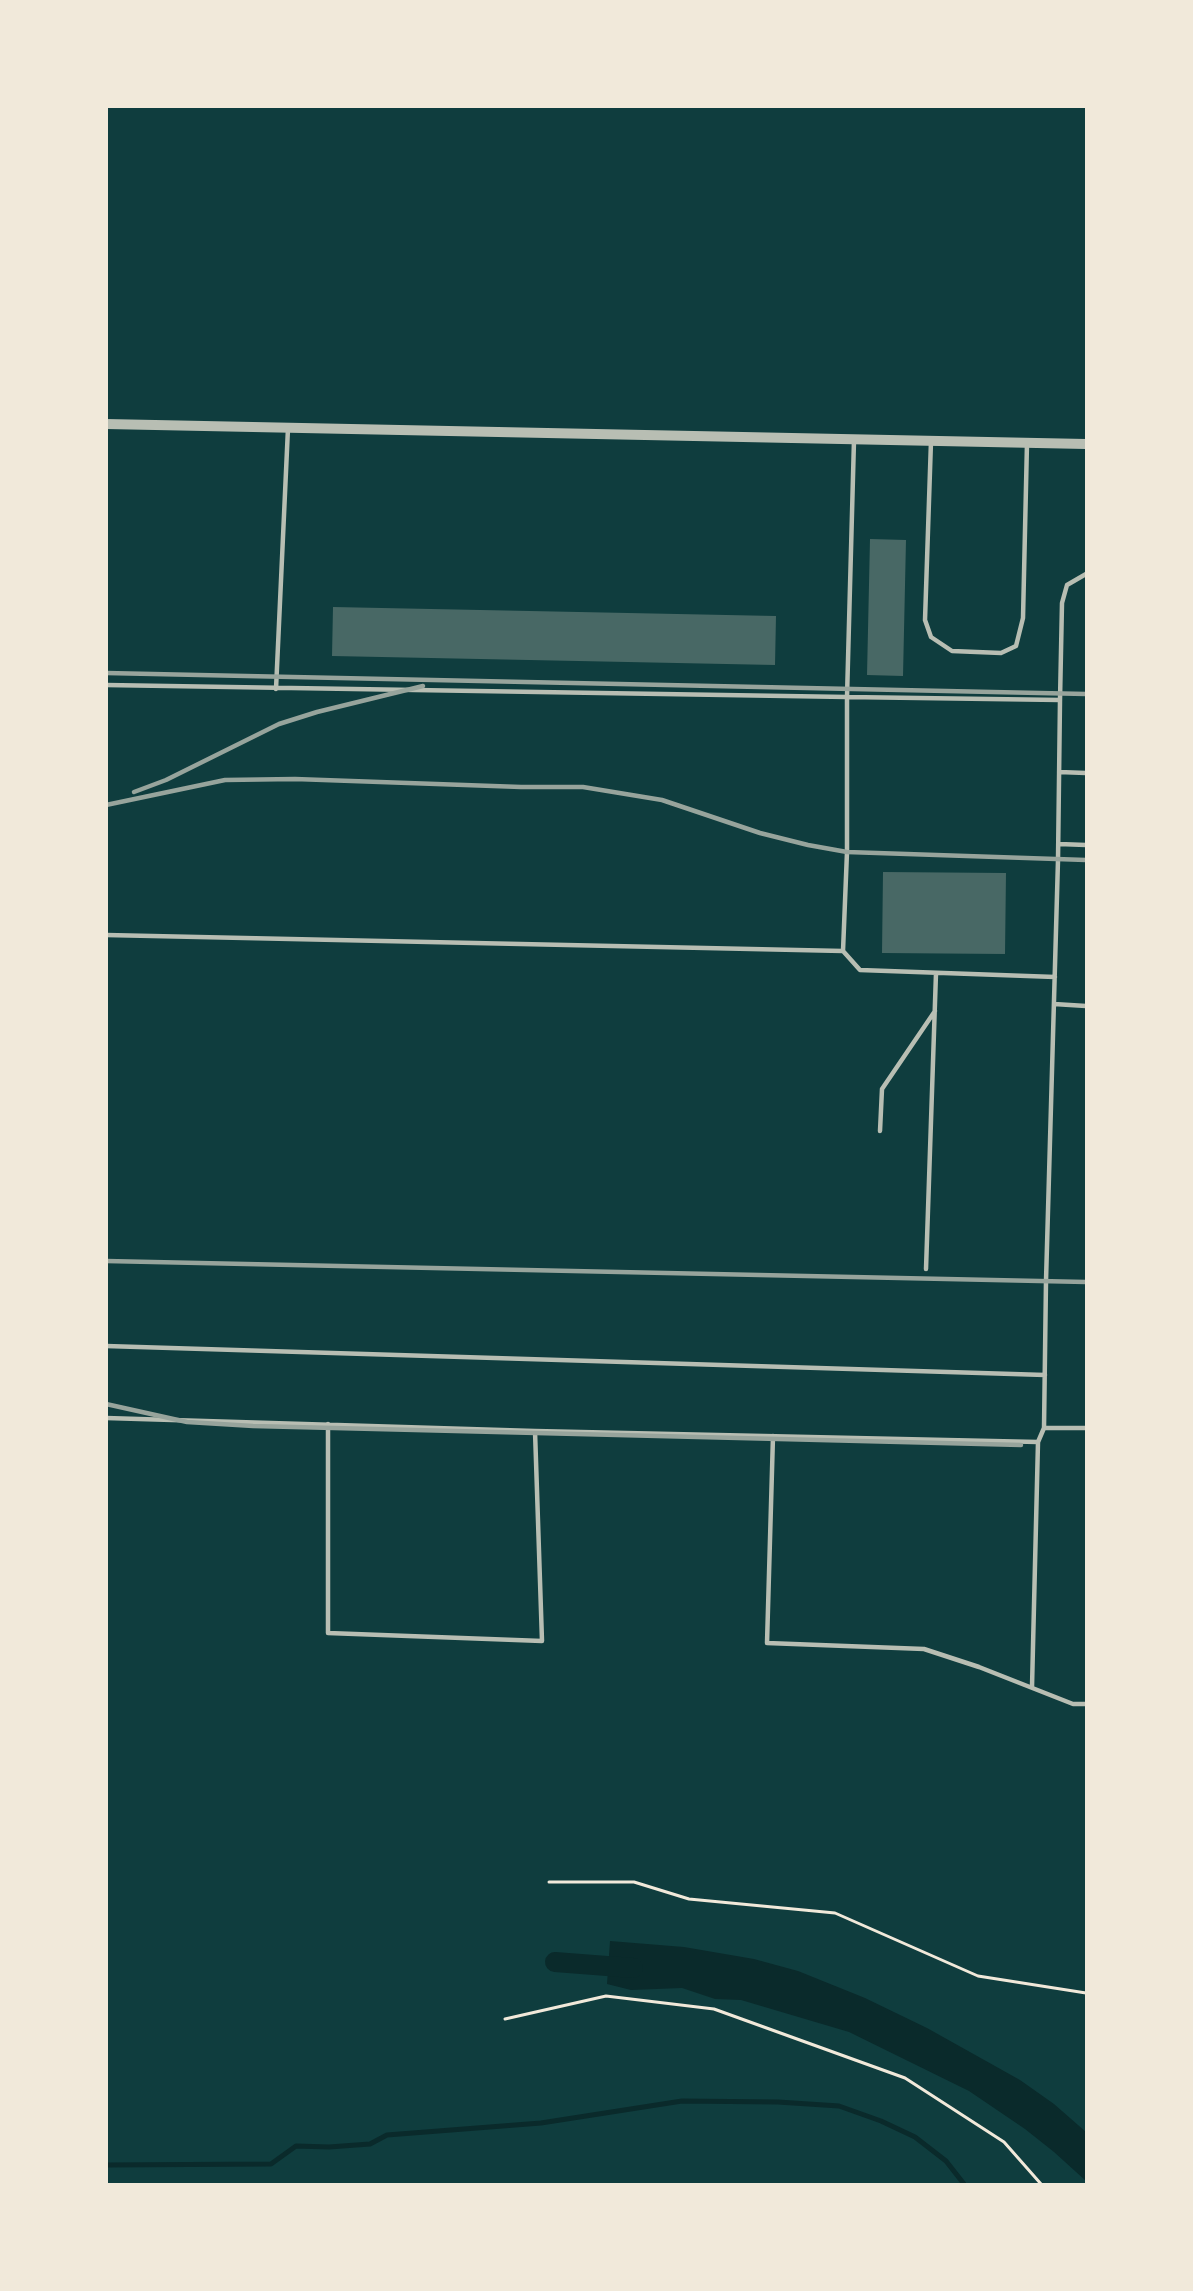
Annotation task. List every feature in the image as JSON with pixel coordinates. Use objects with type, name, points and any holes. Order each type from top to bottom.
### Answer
[{"type":"street","points":[[106,424],[1086,444]]},
{"type":"lane","points":[[276,689],[288,428]]},
{"type":"lane","points":[[854,440],[847,697],[847,852],[843,951],[860,970],[1055,977]]},
{"type":"lane","points":[[931,441],[925,620],[932,637],[952,651],[1001,653],[1016,645],[1023,618],[1028,443]]},
{"type":"lane","points":[[1032,1687],[1038,1442],[1044,1428],[1059,844],[1062,603],[1067,585],[1086,574]]},
{"type":"lane","points":[[106,685],[1060,700]]},
{"type":"lane","points":[[1059,772],[1086,773]]},
{"type":"lane","points":[[1059,844],[1086,845]]},
{"type":"lane","points":[[106,935],[843,951]]},
{"type":"lane","points":[[926,1269],[936,973]]},
{"type":"lane","points":[[1054,1004],[1086,1006]]},
{"type":"lane","points":[[880,1131],[882,1089],[935,1011]]},
{"type":"lane","points":[[106,1346],[1045,1375]]},
{"type":"lane","points":[[106,1418],[536,1431],[1038,1442]]},
{"type":"lane","points":[[328,1424],[328,1633],[542,1641],[536,1431]]},
{"type":"lane","points":[[1044,1428],[1086,1428]]},
{"type":"lane","points":[[773,1436],[767,1643],[924,1649],[1073,1704],[1086,1704]]},
{"type":"path","points":[[549,1882],[634,1882],[689,1899],[835,1913],[978,1976],[1086,1993]]},
{"type":"path","points":[[505,2019],[606,1996],[714,2009],[905,2078],[1004,2142],[1041,2184]]},
{"type":"water","points":[[610,1941],[684,1947],[754,1959],[798,1971],[865,1998],[927,2028],[1020,2080],[1054,2104],[1086,2132],[1086,2181],[1025,2129],[969,2091],[849,2032],[741,2000],[715,1999],[682,1988],[631,1990],[607,1984]]},
{"type":"building","points":[[870,539],[906,540],[903,676],[867,675]]},
{"type":"building","points":[[333,607],[776,616],[775,665],[332,656]]},
{"type":"building","points":[[883,872],[1006,873],[1005,954],[882,953]]},
{"type":"waterway","points":[[555,1962],[633,1968]]},
{"type":"waterway","points":[[106,2165],[271,2164],[296,2146],[329,2147],[370,2144],[387,2135],[541,2123],[682,2101],[778,2102],[839,2106],[881,2121],[915,2137],[946,2161],[964,2184]]},
{"type":"railway","points":[[106,673],[1086,694]]},
{"type":"railway","points":[[134,792],[166,780],[279,724],[317,712],[423,686]]},
{"type":"railway","points":[[106,805],[225,780],[295,779],[583,787],[662,800],[760,833],[847,852],[1086,860]]},
{"type":"railway","points":[[106,1261],[1086,1282]]},
{"type":"railway","points":[[106,1404],[187,1422],[253,1426],[1021,1445]]}]
